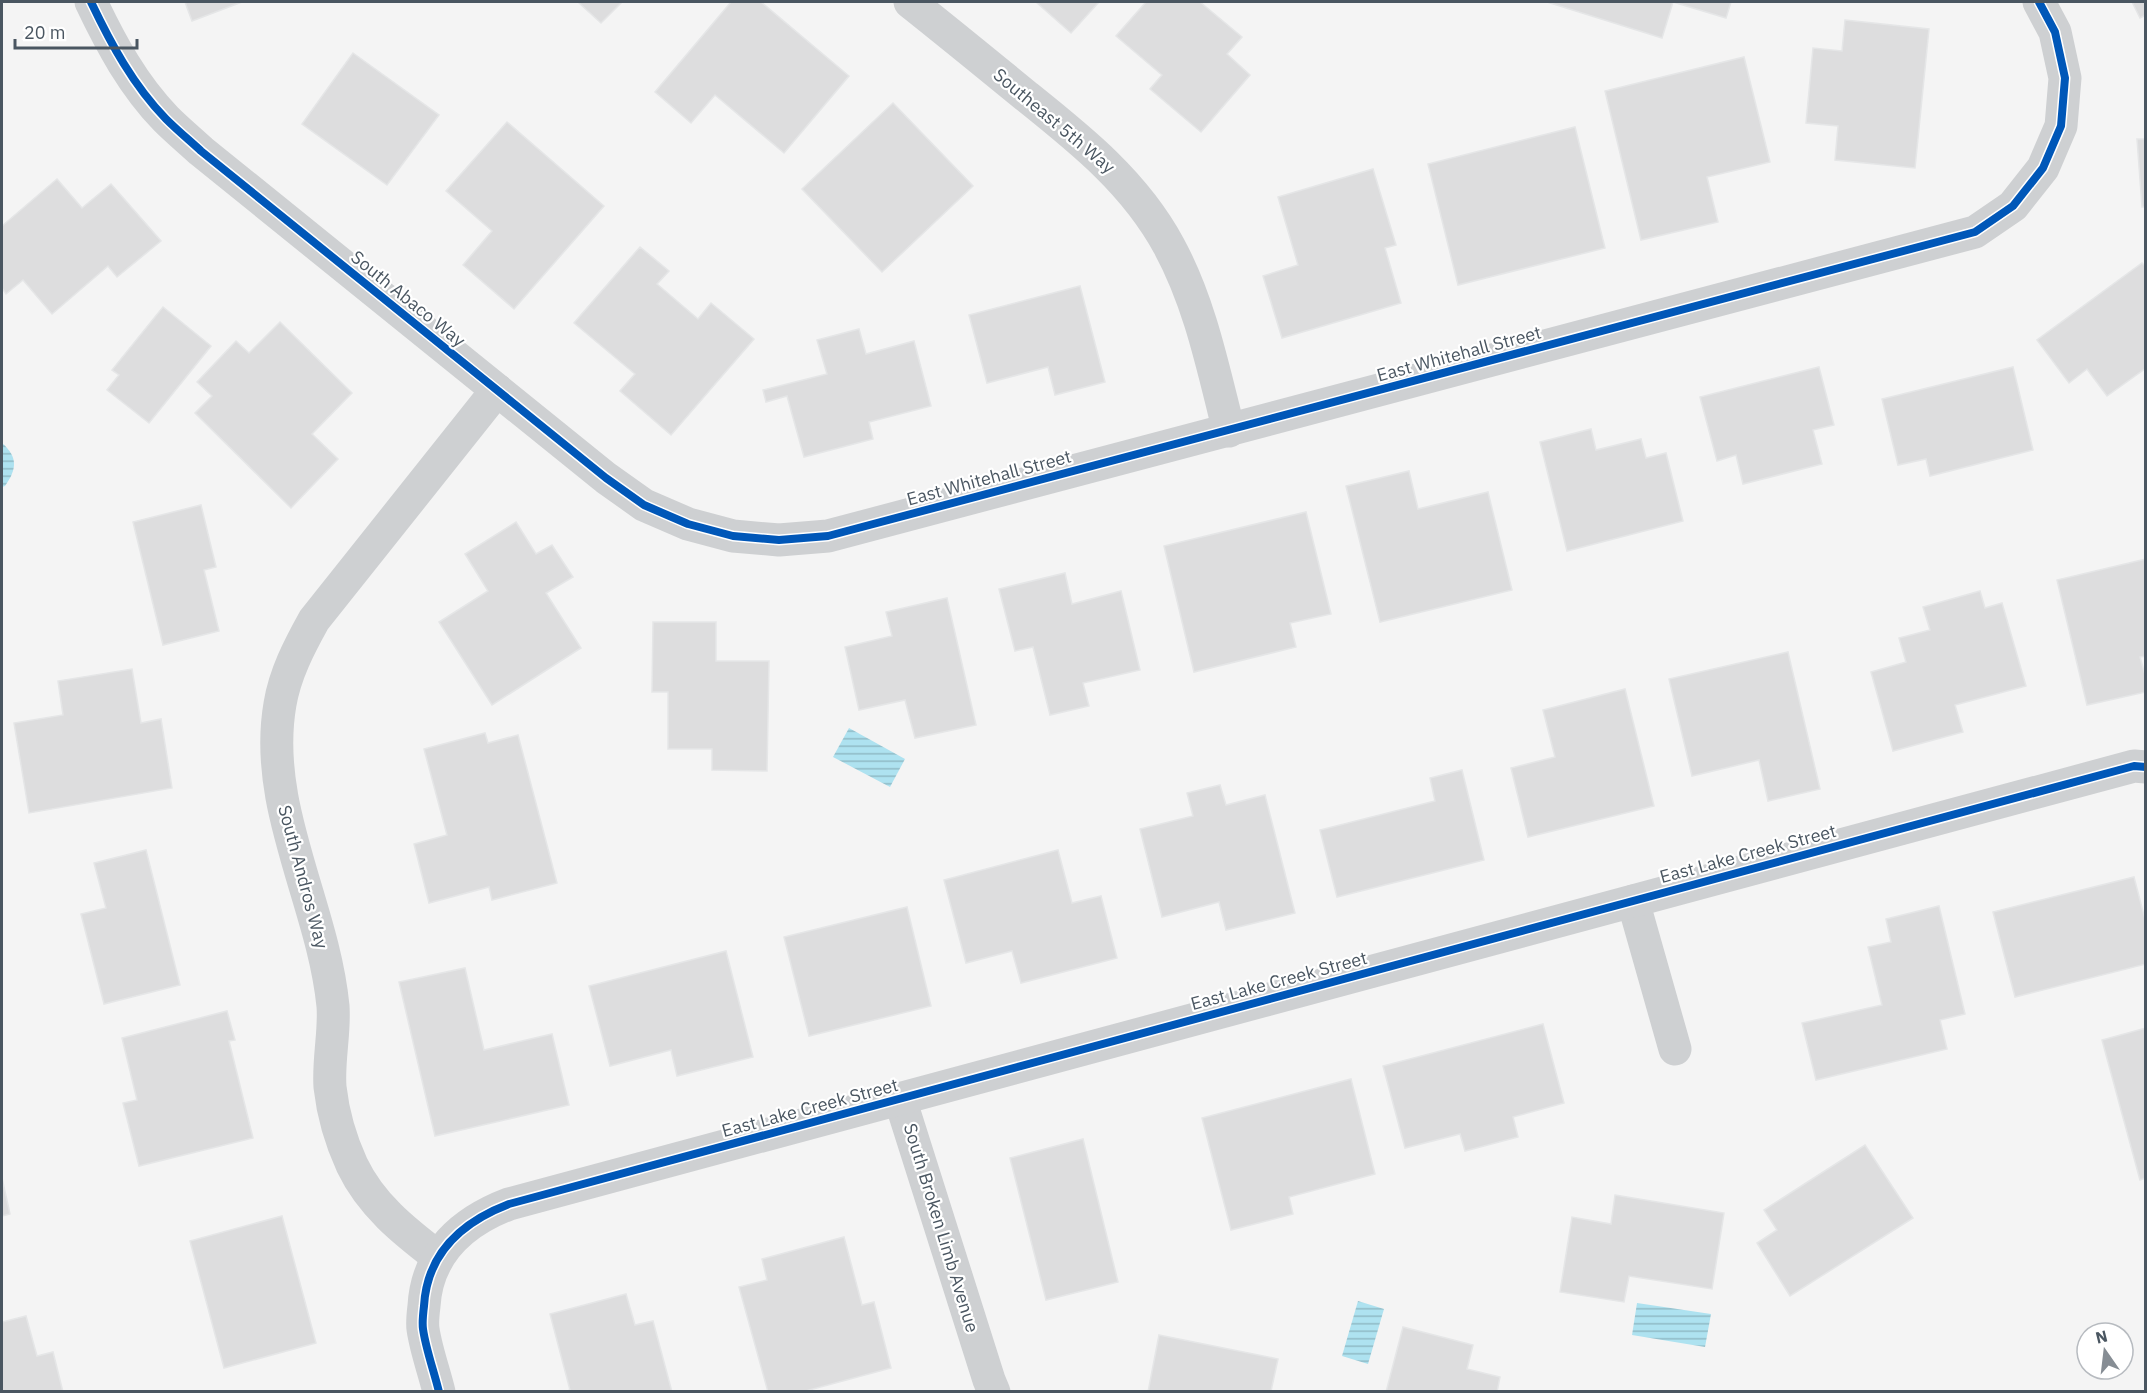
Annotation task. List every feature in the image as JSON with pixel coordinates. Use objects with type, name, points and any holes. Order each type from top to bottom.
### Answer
[{"type":"street","name":"South Abaco Way","points":[[91,2],[110,43],[135,83],[165,119],[201,151],[606,478],[645,505],[688,524],[733,536],[766,539]]},
{"type":"street","name":"Southeast 5th Way","points":[[910,2],[1078,137],[1113,169],[1143,205],[1169,245],[1188,287],[1203,331],[1229,431]]},
{"type":"street","name":"East Whitehall Street","points":[[766,539],[828,536],[1975,232],[2013,206],[2043,168],[2061,126],[2065,78],[2055,32],[2039,2]]},
{"type":"street","name":"South Andros Way","points":[[438,1257],[397,1226],[370,1195],[352,1166],[339,1132],[330,1086],[333,1007],[327,968],[282,796],[276,749],[280,704],[294,656],[314,620],[497,390]]},
{"type":"street","name":"East Lake Creek Street","points":[[438,1257],[459,1231],[485,1213],[509,1204],[2134,766],[2145,767]]},
{"type":"street","points":[[1633,901],[1675,1048]]},
{"type":"street","name":"South Broken Limb Avenue","points":[[900,1099],[981,1358],[994,1392]]},
{"type":"street","points":[[438,1257],[425,1292],[422,1328],[439,1392]]},
{"type":"water","points":[[2,443],[11,453],[14,469],[5,486],[2,487]]},
{"type":"water","points":[[849,728],[905,759],[890,787],[833,757]]},
{"type":"water","points":[[1358,1301],[1384,1309],[1368,1364],[1342,1356]]},
{"type":"water","points":[[1637,1303],[1711,1314],[1705,1347],[1632,1335]]},
{"type":"building","points":[[185,2],[242,2],[192,21]]},
{"type":"building","points":[[578,2],[622,2],[601,23]]},
{"type":"building","points":[[731,2],[761,2],[849,76],[784,153],[715,95],[691,123],[655,92]]},
{"type":"building","points":[[1036,2],[1099,2],[1071,33]]},
{"type":"building","points":[[1146,2],[1200,2],[1242,37],[1227,54],[1250,75],[1201,132],[1150,89],[1162,75],[1116,36]]},
{"type":"building","points":[[1547,2],[1673,2],[1662,38]]},
{"type":"building","points":[[1673,2],[1731,2],[1726,18]]},
{"type":"building","points":[[2132,2],[2146,2],[2146,15],[2140,18]]},
{"type":"building","points":[[1845,20],[1929,29],[1915,168],[1835,160],[1838,126],[1806,123],[1813,48],[1842,51]]},
{"type":"building","points":[[353,53],[439,115],[387,185],[302,124]]},
{"type":"building","points":[[1744,57],[1770,162],[1707,177],[1718,222],[1641,240],[1605,91]]},
{"type":"building","points":[[893,103],[973,186],[882,272],[802,189]]},
{"type":"building","points":[[507,122],[604,206],[514,309],[463,265],[492,231],[446,191]]},
{"type":"building","points":[[1575,127],[1605,248],[1458,285],[1428,164]]},
{"type":"building","points":[[2137,139],[2146,139],[2146,207],[2142,207]]},
{"type":"building","points":[[1373,169],[1396,245],[1385,248],[1401,303],[1282,338],[1263,276],[1298,265],[1278,197]]},
{"type":"building","points":[[57,179],[82,208],[111,184],[161,241],[117,277],[108,266],[52,314],[23,280],[6,294],[2,288],[2,226]]},
{"type":"building","points":[[640,247],[669,271],[657,284],[698,319],[711,303],[754,339],[671,435],[620,391],[635,374],[574,323]]},
{"type":"building","points":[[2142,263],[2146,267],[2146,368],[2107,396],[2087,369],[2069,383],[2037,340]]},
{"type":"building","points":[[1080,286],[1105,382],[1055,395],[1048,367],[987,383],[969,315]]},
{"type":"building","points":[[163,307],[211,346],[149,423],[107,390],[119,375],[112,370]]},
{"type":"building","points":[[280,322],[352,393],[312,434],[338,459],[291,508],[195,413],[212,396],[197,382],[236,341],[249,353]]},
{"type":"building","points":[[859,329],[866,354],[914,341],[931,406],[869,422],[873,439],[804,457],[787,396],[766,402],[763,390],[827,374],[817,340]]},
{"type":"building","points":[[1819,367],[1834,425],[1813,430],[1822,464],[1743,484],[1736,455],[1717,461],[1700,397]]},
{"type":"building","points":[[2013,367],[2033,450],[1930,476],[1926,459],[1898,465],[1882,399]]},
{"type":"building","points":[[1591,429],[1596,450],[1641,439],[1646,458],[1666,453],[1683,521],[1567,551],[1540,442]]},
{"type":"building","points":[[1409,471],[1418,509],[1488,492],[1512,590],[1380,622],[1346,486]]},
{"type":"building","points":[[201,505],[216,567],[204,570],[219,631],[163,645],[133,522]]},
{"type":"building","points":[[1306,512],[1331,614],[1290,623],[1296,647],[1194,672],[1164,546]]},
{"type":"building","points":[[516,522],[536,554],[552,545],[573,577],[546,593],[581,648],[492,705],[439,622],[488,591],[465,554]]},
{"type":"building","points":[[2146,559],[2146,656],[2140,657],[2146,678],[2146,692],[2087,705],[2057,580]]},
{"type":"building","points":[[1065,573],[1072,604],[1121,591],[1140,670],[1083,683],[1089,706],[1050,715],[1033,647],[1015,651],[999,589]]},
{"type":"building","points":[[1980,591],[1985,608],[2002,603],[2026,686],[1955,705],[1963,732],[1893,751],[1871,672],[1906,662],[1899,638],[1930,630],[1923,607]]},
{"type":"building","points":[[947,598],[976,725],[915,738],[905,700],[859,710],[845,647],[892,636],[886,612]]},
{"type":"building","points":[[653,622],[716,622],[716,661],[769,661],[767,771],[712,770],[712,749],[668,749],[668,692],[652,692]]},
{"type":"building","points":[[1788,652],[1820,789],[1768,801],[1759,760],[1692,776],[1669,679]]},
{"type":"building","points":[[132,669],[141,723],[161,719],[172,788],[29,813],[14,723],[63,715],[58,681]]},
{"type":"building","points":[[1625,689],[1654,806],[1528,837],[1511,768],[1555,757],[1543,710]]},
{"type":"building","points":[[485,733],[488,743],[518,735],[557,883],[492,900],[489,887],[429,903],[414,844],[447,835],[424,749]]},
{"type":"building","points":[[1462,770],[1484,860],[1337,897],[1320,830],[1435,801],[1430,778]]},
{"type":"building","points":[[1220,785],[1226,805],[1265,795],[1295,913],[1226,930],[1219,902],[1162,917],[1140,829],[1193,816],[1187,793]]},
{"type":"building","points":[[146,850],[180,985],[104,1004],[81,914],[106,908],[94,863]]},
{"type":"building","points":[[1058,850],[1072,903],[1101,896],[1117,958],[1021,983],[1012,951],[966,963],[944,880]]},
{"type":"building","points":[[2134,877],[2146,923],[2146,964],[2015,997],[1993,912]]},
{"type":"building","points":[[1939,906],[1965,1014],[1940,1020],[1947,1049],[1816,1080],[1802,1023],[1882,1005],[1868,947],[1891,942],[1886,919]]},
{"type":"building","points":[[907,907],[931,1006],[809,1036],[784,937]]},
{"type":"building","points":[[726,951],[753,1057],[677,1076],[671,1050],[610,1066],[589,986]]},
{"type":"building","points":[[465,968],[484,1050],[552,1034],[569,1105],[435,1136],[399,982]]},
{"type":"building","points":[[227,1011],[235,1040],[229,1041],[253,1138],[139,1166],[123,1103],[137,1100],[122,1038]]},
{"type":"building","points":[[1543,1024],[1564,1103],[1513,1117],[1518,1137],[1465,1151],[1460,1134],[1405,1148],[1383,1066]]},
{"type":"building","points":[[2146,1028],[2146,1178],[2140,1180],[2102,1040]]},
{"type":"building","points":[[1351,1079],[1375,1174],[1289,1197],[1293,1214],[1231,1230],[1202,1118]]},
{"type":"building","points":[[1083,1139],[1118,1282],[1046,1300],[1010,1158]]},
{"type":"building","points":[[1865,1145],[1913,1218],[1790,1296],[1757,1243],[1777,1230],[1764,1210]]},
{"type":"building","points":[[2,1178],[10,1214],[2,1216]]},
{"type":"building","points":[[1615,1195],[1724,1213],[1712,1289],[1629,1276],[1624,1302],[1560,1292],[1572,1217],[1611,1224]]},
{"type":"building","points":[[282,1216],[316,1343],[224,1368],[190,1241]]},
{"type":"building","points":[[844,1237],[862,1305],[874,1302],[891,1368],[802,1392],[768,1392],[739,1287],[767,1280],[762,1259]]},
{"type":"building","points":[[626,1294],[635,1325],[653,1321],[672,1392],[564,1392],[570,1390],[550,1314]]},
{"type":"building","points":[[26,1316],[37,1356],[53,1352],[63,1392],[2,1392],[2,1322]]},
{"type":"building","points":[[1403,1327],[1473,1345],[1467,1369],[1500,1377],[1497,1392],[1386,1392]]},
{"type":"building","points":[[1159,1335],[1278,1359],[1271,1391],[1276,1392],[1148,1392]]},
{"type":"cycle path","points":[[91,2],[133,78],[154,106],[174,127],[606,478],[644,505],[688,524],[733,536],[779,540],[828,536],[1975,232],[2013,206],[2043,168],[2061,126],[2065,78],[2055,32],[2039,2]]},
{"type":"cycle path","points":[[439,1392],[423,1326],[427,1287],[432,1270],[440,1255],[462,1230],[492,1211],[509,1204],[2134,766],[2146,767]]}]
